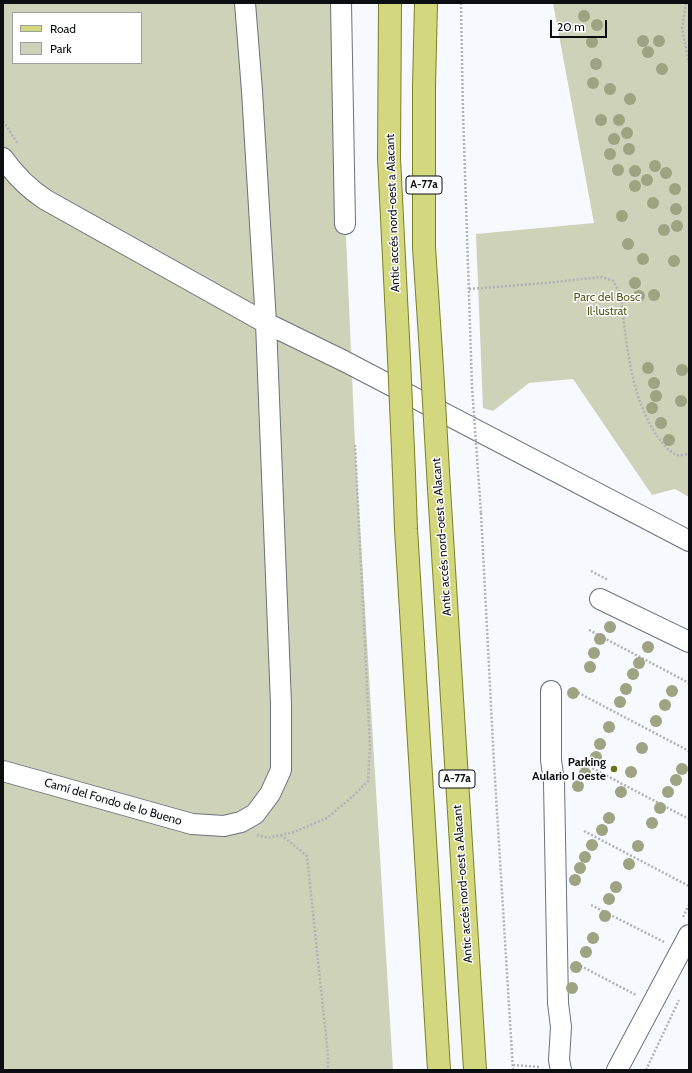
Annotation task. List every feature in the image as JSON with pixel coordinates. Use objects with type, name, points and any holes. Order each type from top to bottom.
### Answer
[{"type":"main road","name":"Antic accés nord-oest a Alacant","points":[[390,3],[389,158],[406,529],[439,1070]]},
{"type":"main road","name":"Antic accés nord-oest a Alacant","points":[[426,3],[424,86],[424,247],[475,1070]]},
{"type":"street","name":"Camí del Fondo de lo Bueno","points":[[3,771],[192,824],[224,826],[241,822],[255,814],[270,794],[281,770],[281,704],[266,323],[252,91],[245,3]]},
{"type":"street","points":[[340,3],[345,224]]},
{"type":"street","points":[[3,158],[12,170],[34,192],[46,200],[266,323],[351,365],[689,540]]},
{"type":"street","points":[[600,599],[689,642]]},
{"type":"street","points":[[559,690],[551,760],[554,782],[558,1003],[561,1027],[559,1060],[562,1069]]},
{"type":"street","points":[[618,1070],[689,934]]},
{"type":"path","points":[[461,3],[463,120],[472,387],[482,513],[494,763],[513,1070]]},
{"type":"path","points":[[686,3],[682,28],[689,64]]},
{"type":"path","points":[[469,289],[546,283],[602,276],[613,281],[620,293],[631,372],[641,405],[651,427],[664,445],[677,455],[689,454]]},
{"type":"path","points":[[224,826],[268,838],[294,832],[327,818],[368,781],[370,746],[355,445]]},
{"type":"path","points":[[589,630],[689,683]]},
{"type":"path","points":[[559,690],[689,751]]},
{"type":"path","points":[[570,757],[689,819]]},
{"type":"path","points":[[584,831],[689,886]]},
{"type":"path","points":[[281,835],[307,856],[328,1055],[328,1070]]},
{"type":"path","points":[[591,905],[668,944]]},
{"type":"path","points":[[574,962],[640,997]]},
{"type":"path","points":[[646,1070],[679,999]]},
{"type":"green space","points":[[3,3],[336,3],[355,445],[393,1070],[3,1070]]},
{"type":"green space","name":"Parc del Bosc Il·lustrat","points":[[553,3],[689,3],[689,497],[675,489],[652,495],[573,379],[529,383],[493,411],[483,408],[476,234],[594,223]]},
{"type":"place","name":"Parking Aulario I oeste","points":[[614,769]]}]
